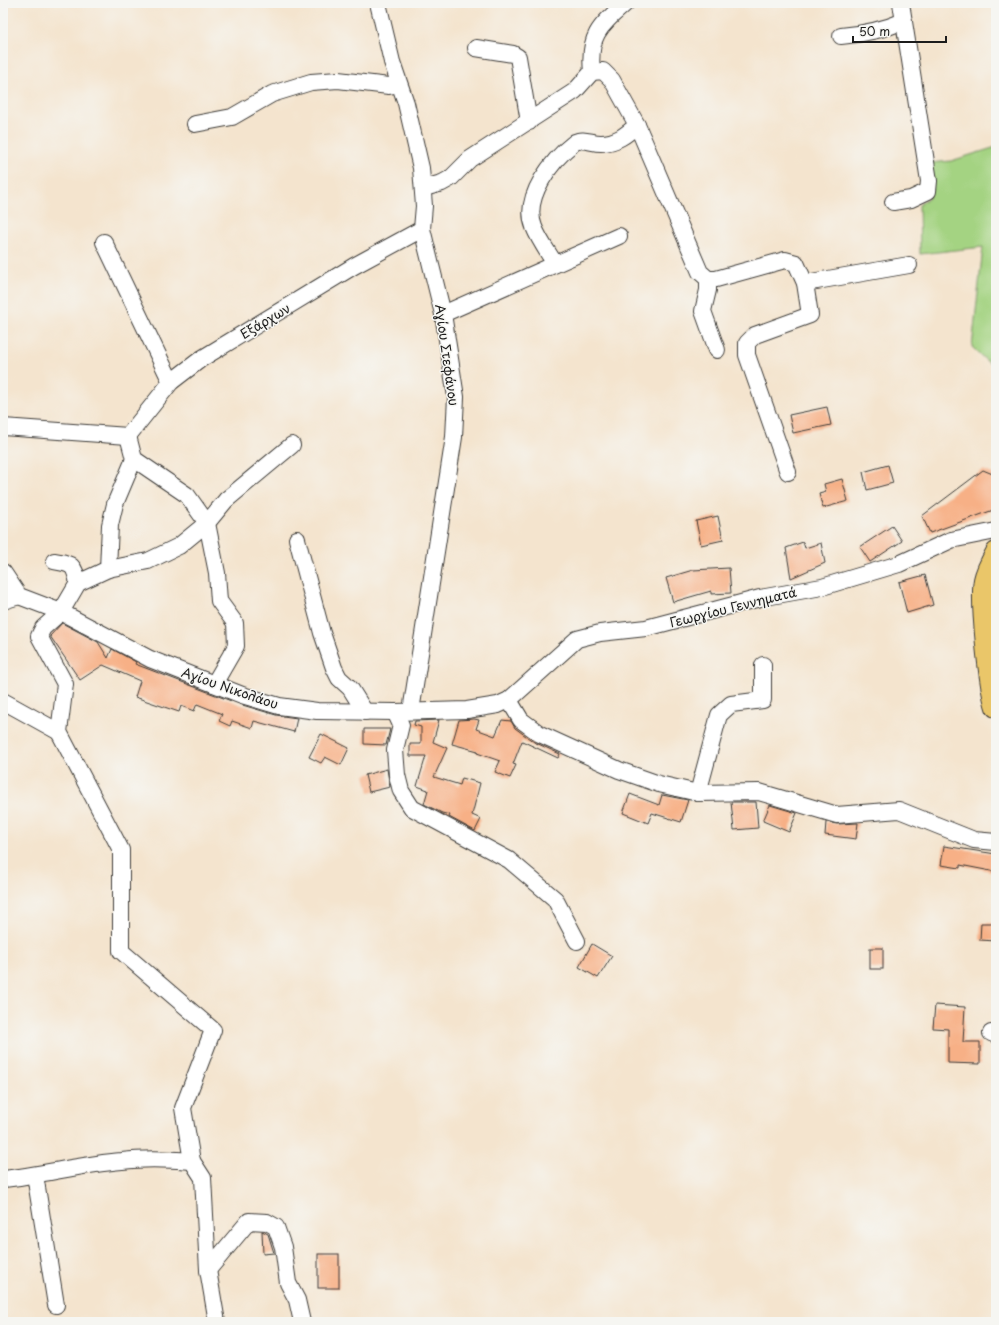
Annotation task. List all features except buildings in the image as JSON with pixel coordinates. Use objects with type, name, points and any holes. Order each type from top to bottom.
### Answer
[{"type":"main road","points":[[996,552],[984,581],[985,632],[993,696],[996,707]]},
{"type":"street","name":"Αγίου Στεφάνου","points":[[378,3],[413,133],[424,188],[422,229],[443,314],[456,397],[454,437],[411,712]]},
{"type":"street","points":[[592,72],[590,56],[593,40],[602,25],[626,3]]},
{"type":"street","points":[[893,202],[911,199],[928,191],[929,181],[901,3]]},
{"type":"street","points":[[841,36],[868,33],[891,27],[904,21]]},
{"type":"street","points":[[476,48],[513,54],[518,58],[529,122]]},
{"type":"street","points":[[424,188],[446,181],[458,173],[470,159],[575,91],[592,72],[601,71],[609,75],[637,125],[700,272],[708,279],[716,279],[785,260],[796,263],[805,282],[810,315],[755,335],[747,343],[747,355],[788,472]]},
{"type":"street","points":[[195,124],[232,117],[272,94],[311,82],[338,80],[389,86],[399,84]]},
{"type":"street","points":[[555,264],[533,226],[530,205],[542,178],[575,142],[581,140],[601,143],[617,140],[626,135],[637,125]]},
{"type":"street","name":"Εξάρχων","points":[[128,436],[171,382],[202,359],[354,266],[422,229]]},
{"type":"street","points":[[443,314],[619,236]]},
{"type":"street","points":[[104,242],[171,382]]},
{"type":"street","points":[[805,282],[909,265]]},
{"type":"street","points":[[708,279],[708,290],[703,311],[717,350]]},
{"type":"street","points":[[3,427],[128,436],[134,459],[115,504],[110,525],[108,569]]},
{"type":"street","points":[[217,1322],[208,1270],[203,1178],[192,1161],[183,1108],[213,1030],[121,951],[121,850],[60,732],[65,684],[39,636],[43,628],[61,612],[78,583],[108,569],[148,561],[179,546],[206,523],[226,500],[292,445]]},
{"type":"street","points":[[134,459],[187,494],[206,523],[215,560],[219,600],[235,623],[236,646],[214,684]]},
{"type":"street","name":"Γεωργίου Γεννηματά","points":[[509,700],[577,639],[600,633],[646,628],[760,598],[822,587],[899,564],[951,540],[996,531]]},
{"type":"street","points":[[296,539],[322,633],[334,668],[339,678],[350,688],[365,712]]},
{"type":"street","points":[[54,561],[69,563],[75,569],[78,583]]},
{"type":"street","points":[[3,601],[19,596],[4,573]]},
{"type":"street","name":"Αγίου Νικολάου","points":[[19,596],[61,612],[150,659],[242,695],[279,706],[306,711],[411,712],[498,706],[509,700]]},
{"type":"street","points":[[698,793],[719,715],[732,704],[763,700],[763,665]]},
{"type":"street","points":[[509,700],[521,720],[540,734],[619,770],[659,784],[698,793],[759,792],[837,815],[899,810],[974,840],[996,842]]},
{"type":"street","points":[[3,701],[60,732]]},
{"type":"street","points":[[395,712],[401,724],[395,750],[396,775],[401,790],[412,808],[509,860],[555,899],[577,941]]},
{"type":"street","points":[[3,1179],[122,1160],[164,1159],[192,1161]]},
{"type":"street","points":[[35,1175],[56,1305]]},
{"type":"street","points":[[208,1270],[248,1220],[267,1222],[276,1226],[283,1247],[288,1283],[296,1300],[302,1322]]},
{"type":"green space","points":[[996,147],[996,346],[991,354],[990,364],[972,347],[983,247],[920,254],[919,205],[929,197],[930,163],[951,161]]}]
